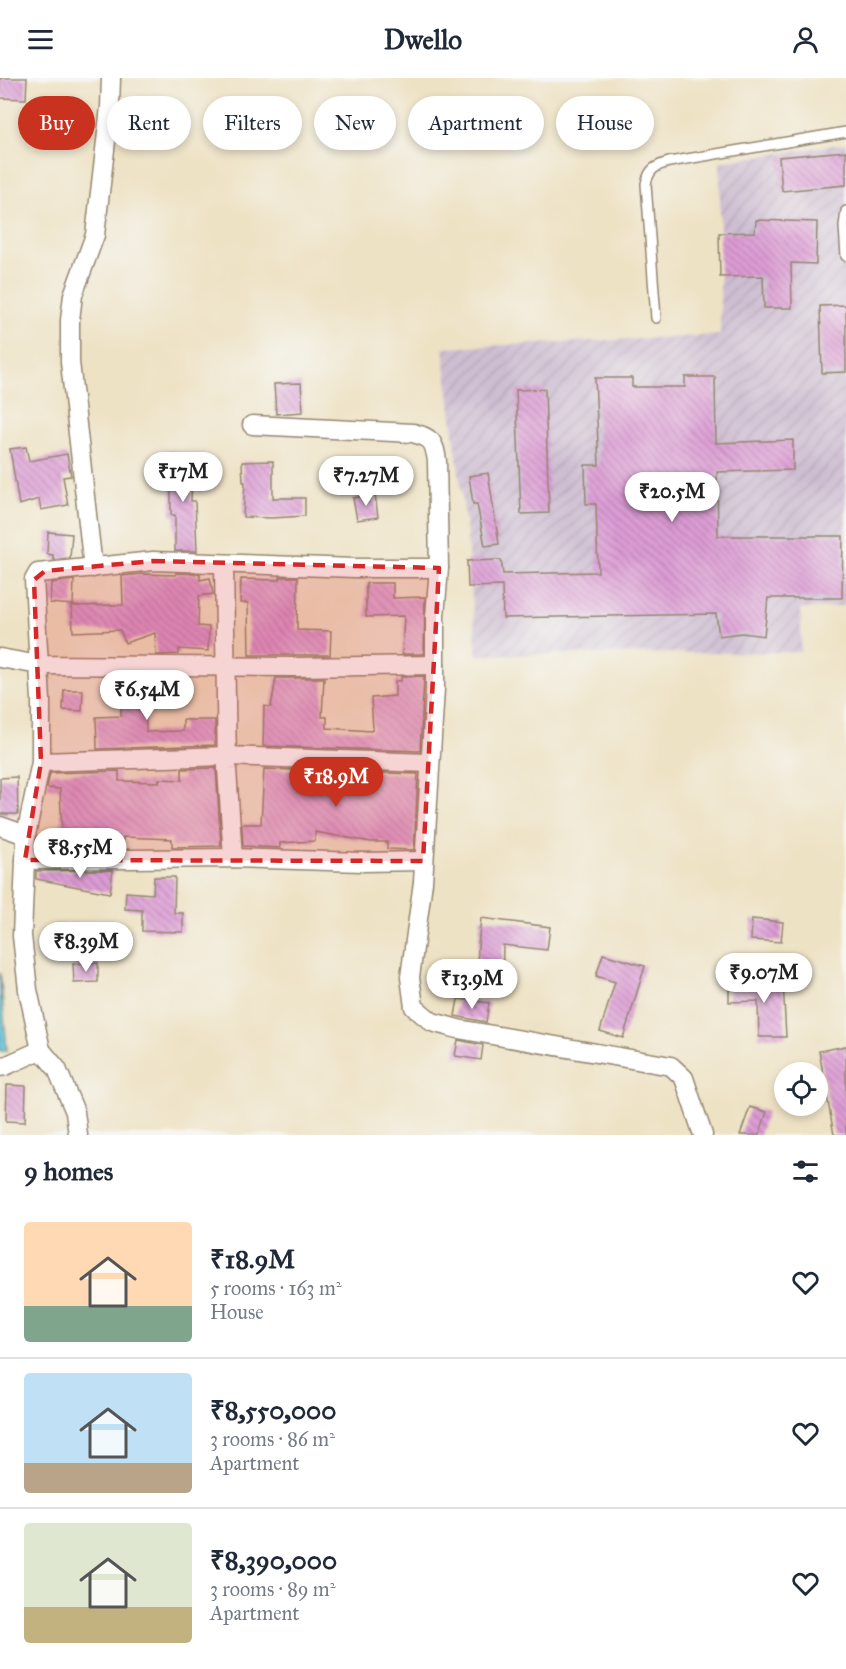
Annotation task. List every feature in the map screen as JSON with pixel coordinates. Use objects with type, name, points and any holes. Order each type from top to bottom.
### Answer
[{"type":"street","points":[[93,568],[70,362],[70,320],[73,295],[95,235],[110,107],[111,78]]},
{"type":"street","points":[[252,424],[413,433],[427,437],[434,445],[437,461],[439,568],[435,616],[435,689],[423,882],[410,977],[414,1008],[432,1022],[458,1029],[670,1066],[684,1078],[703,1135]]},
{"type":"street","points":[[78,1135],[75,1112],[57,1069],[41,1050],[28,990],[22,936],[26,835],[41,762],[41,700],[34,580],[38,573],[153,561],[439,568]]},
{"type":"street","points":[[224,564],[227,756],[234,858]]},
{"type":"street","points":[[0,658],[39,666],[435,665]]},
{"type":"street","points":[[41,762],[227,756],[429,763]]},
{"type":"street","points":[[0,826],[26,835]]},
{"type":"street","points":[[25,860],[234,858],[362,862],[423,861]]},
{"type":"street","points":[[0,1066],[41,1050]]},
{"type":"lane","points":[[656,318],[646,184],[648,174],[655,166],[846,132]]},
{"type":"lane","points":[[846,211],[844,226],[846,256]]},
{"type":"highlighted area","points":[[153,561],[439,568],[423,861],[25,860],[41,762],[34,580],[45,571]]},
{"type":"shaded area","points":[[846,143],[846,606],[801,609],[801,652],[477,655],[466,527],[443,348],[720,335],[720,162]]},
{"type":"water","points":[[0,972],[7,1051],[0,1051]]},
{"type":"building","points":[[0,78],[27,78],[26,96],[18,96],[18,99],[0,98]]},
{"type":"building","points":[[846,151],[846,185],[782,191],[779,157]]},
{"type":"building","points":[[756,220],[817,222],[816,264],[791,263],[792,308],[764,308],[763,276],[720,277],[719,233],[755,232]]},
{"type":"building","points":[[846,305],[846,372],[822,373],[820,306]]},
{"type":"building","points":[[685,377],[715,377],[716,443],[793,440],[793,470],[717,472],[718,536],[843,536],[842,598],[768,598],[764,636],[742,633],[719,636],[716,614],[503,618],[502,586],[468,587],[467,561],[501,560],[503,574],[598,572],[596,504],[586,504],[585,465],[599,465],[595,378],[632,378],[632,387],[685,387]]},
{"type":"building","points":[[301,383],[303,412],[276,414],[274,384]]},
{"type":"building","points":[[545,389],[549,513],[521,514],[516,390]]},
{"type":"building","points":[[26,447],[29,461],[67,454],[71,476],[63,477],[68,505],[41,510],[39,499],[19,505],[10,449]]},
{"type":"building","points":[[171,455],[193,456],[191,501],[195,501],[197,551],[175,551],[175,515],[171,515],[171,488],[169,488]]},
{"type":"building","points":[[273,461],[273,498],[305,498],[305,516],[243,517],[245,482],[243,482],[242,462]]},
{"type":"building","points":[[488,473],[499,544],[485,546],[477,504],[473,504],[469,476]]},
{"type":"building","points":[[375,494],[378,517],[357,520],[353,498]]},
{"type":"building","points":[[48,532],[72,534],[70,558],[53,560],[53,555],[47,554]]},
{"type":"building","points":[[176,573],[200,574],[200,580],[210,578],[213,594],[199,596],[198,626],[209,627],[208,651],[179,649],[179,654],[156,655],[155,633],[125,643],[120,630],[73,632],[72,606],[123,605],[122,576],[176,575]]},
{"type":"building","points":[[280,577],[298,577],[297,630],[331,631],[330,655],[249,655],[248,603],[240,603],[241,579],[280,580]]},
{"type":"building","points":[[74,580],[73,605],[50,603],[51,583]]},
{"type":"building","points":[[366,583],[393,583],[393,598],[425,597],[424,654],[402,654],[404,616],[366,617]]},
{"type":"building","points":[[424,676],[420,751],[263,746],[264,706],[271,707],[276,678],[324,678],[322,717],[327,717],[327,728],[371,731],[373,729],[371,698],[395,696],[395,681],[401,681],[401,677]]},
{"type":"building","points":[[121,677],[163,677],[165,695],[145,697],[146,732],[183,731],[183,720],[215,720],[215,745],[97,749],[96,717],[121,716]]},
{"type":"building","points":[[64,690],[83,690],[82,711],[63,710]]},
{"type":"building","points":[[216,768],[221,846],[172,847],[172,839],[123,837],[123,848],[73,848],[73,833],[62,834],[60,789],[47,788],[50,773],[119,771],[119,781],[159,782],[159,779],[182,780],[182,769]]},
{"type":"building","points":[[264,769],[418,774],[414,850],[387,849],[387,842],[371,842],[315,832],[315,841],[280,843],[280,848],[243,846],[242,824],[261,824]]},
{"type":"building","points":[[17,777],[18,814],[0,814],[0,778]]},
{"type":"building","points":[[113,870],[110,893],[36,879],[36,871]]},
{"type":"building","points":[[154,877],[175,877],[174,913],[183,913],[183,932],[142,931],[142,910],[125,909],[126,892],[153,894]]},
{"type":"building","points":[[481,918],[550,927],[547,950],[503,945],[502,990],[476,990]]},
{"type":"building","points":[[752,919],[783,922],[781,942],[751,940]]},
{"type":"building","points":[[76,924],[76,955],[53,956],[52,925]]},
{"type":"building","points":[[603,954],[645,966],[623,1038],[600,1031],[615,982],[596,976]]},
{"type":"building","points":[[98,963],[98,982],[74,983],[73,964]]},
{"type":"building","points":[[783,981],[786,1037],[759,1037],[758,1001],[729,1002],[729,982]]},
{"type":"building","points":[[458,999],[489,1003],[486,1022],[455,1016]]},
{"type":"building","points":[[458,1040],[483,1045],[481,1060],[455,1056]]},
{"type":"building","points":[[846,1046],[846,1135],[834,1135],[828,1101],[828,1062],[821,1062],[819,1051]]},
{"type":"building","points":[[7,1085],[26,1086],[25,1122],[6,1121]]},
{"type":"building","points":[[750,1107],[767,1112],[759,1135],[740,1135]]}]
